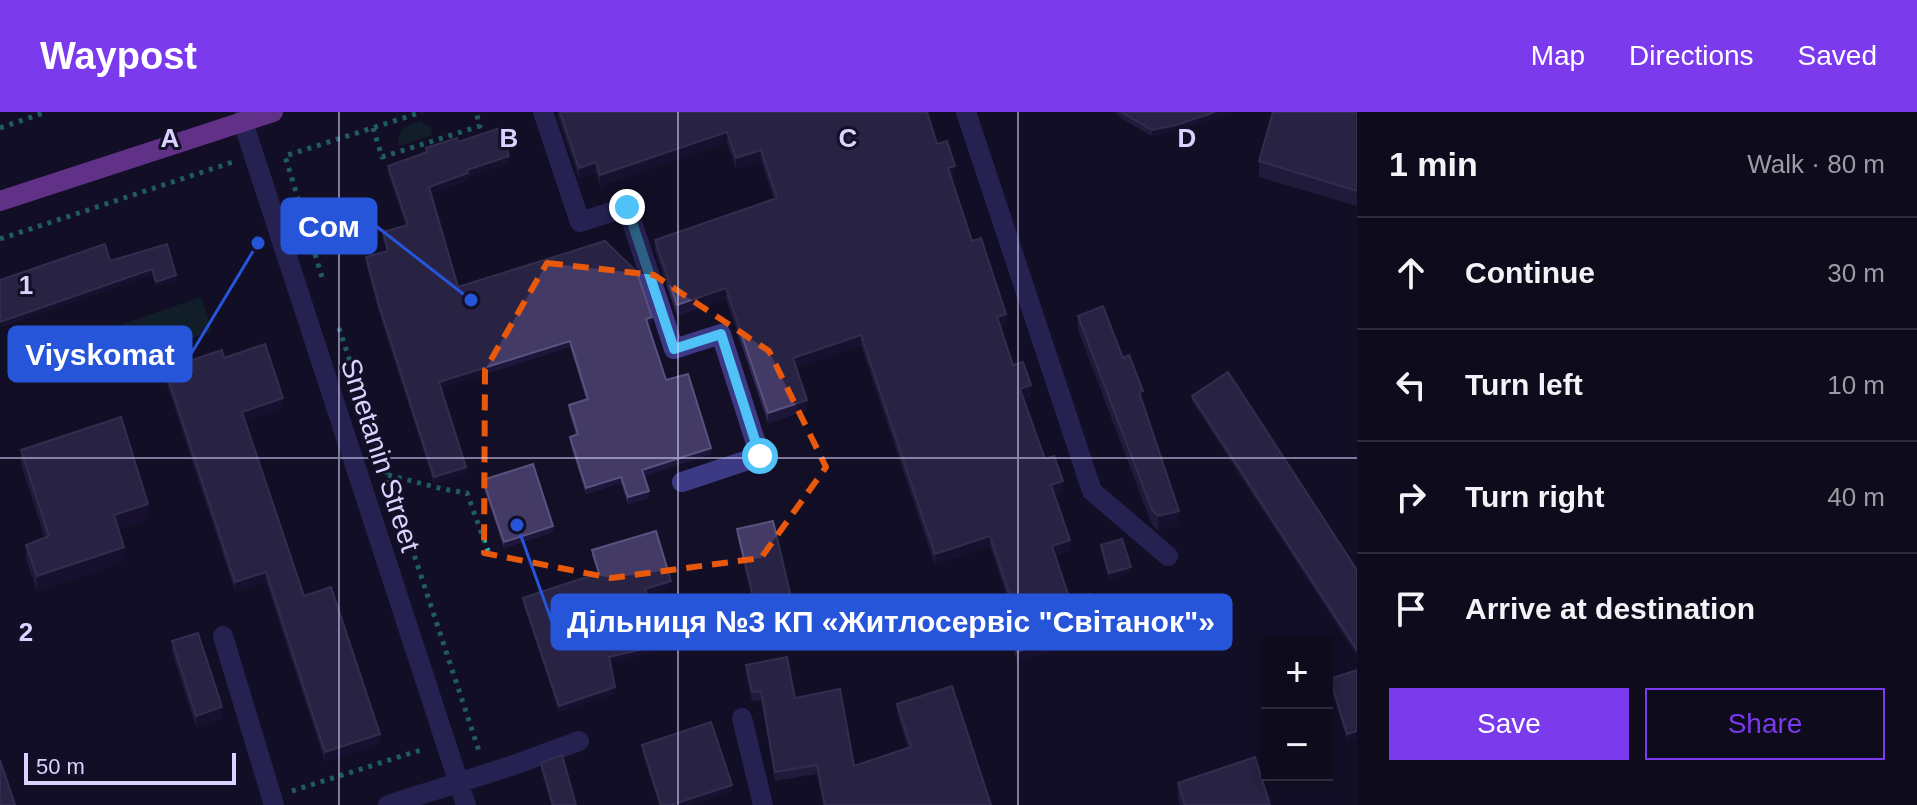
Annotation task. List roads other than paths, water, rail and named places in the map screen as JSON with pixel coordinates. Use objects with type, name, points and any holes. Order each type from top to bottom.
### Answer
[{"type":"main road","points":[[0,201],[244,117],[273,112]]},
{"type":"street","points":[[543,112],[580,222],[627,207],[674,349],[721,334],[760,456],[682,482]]},
{"type":"street","points":[[966,112],[1092,491],[1168,556]]},
{"type":"street","name":"Smetanin Street","points":[[244,117],[466,805]]},
{"type":"street","points":[[223,636],[273,801]]},
{"type":"street","points":[[742,718],[763,805]]},
{"type":"street","points":[[388,805],[579,741]]},
{"type":"place","name":"Viyskomat","points":[[258,243]]},
{"type":"place","name":"Сом","points":[[471,300]]},
{"type":"place","name":"Дільниця №3 КП «Житлосервіс \"Світанок\"»","points":[[517,525]]}]
